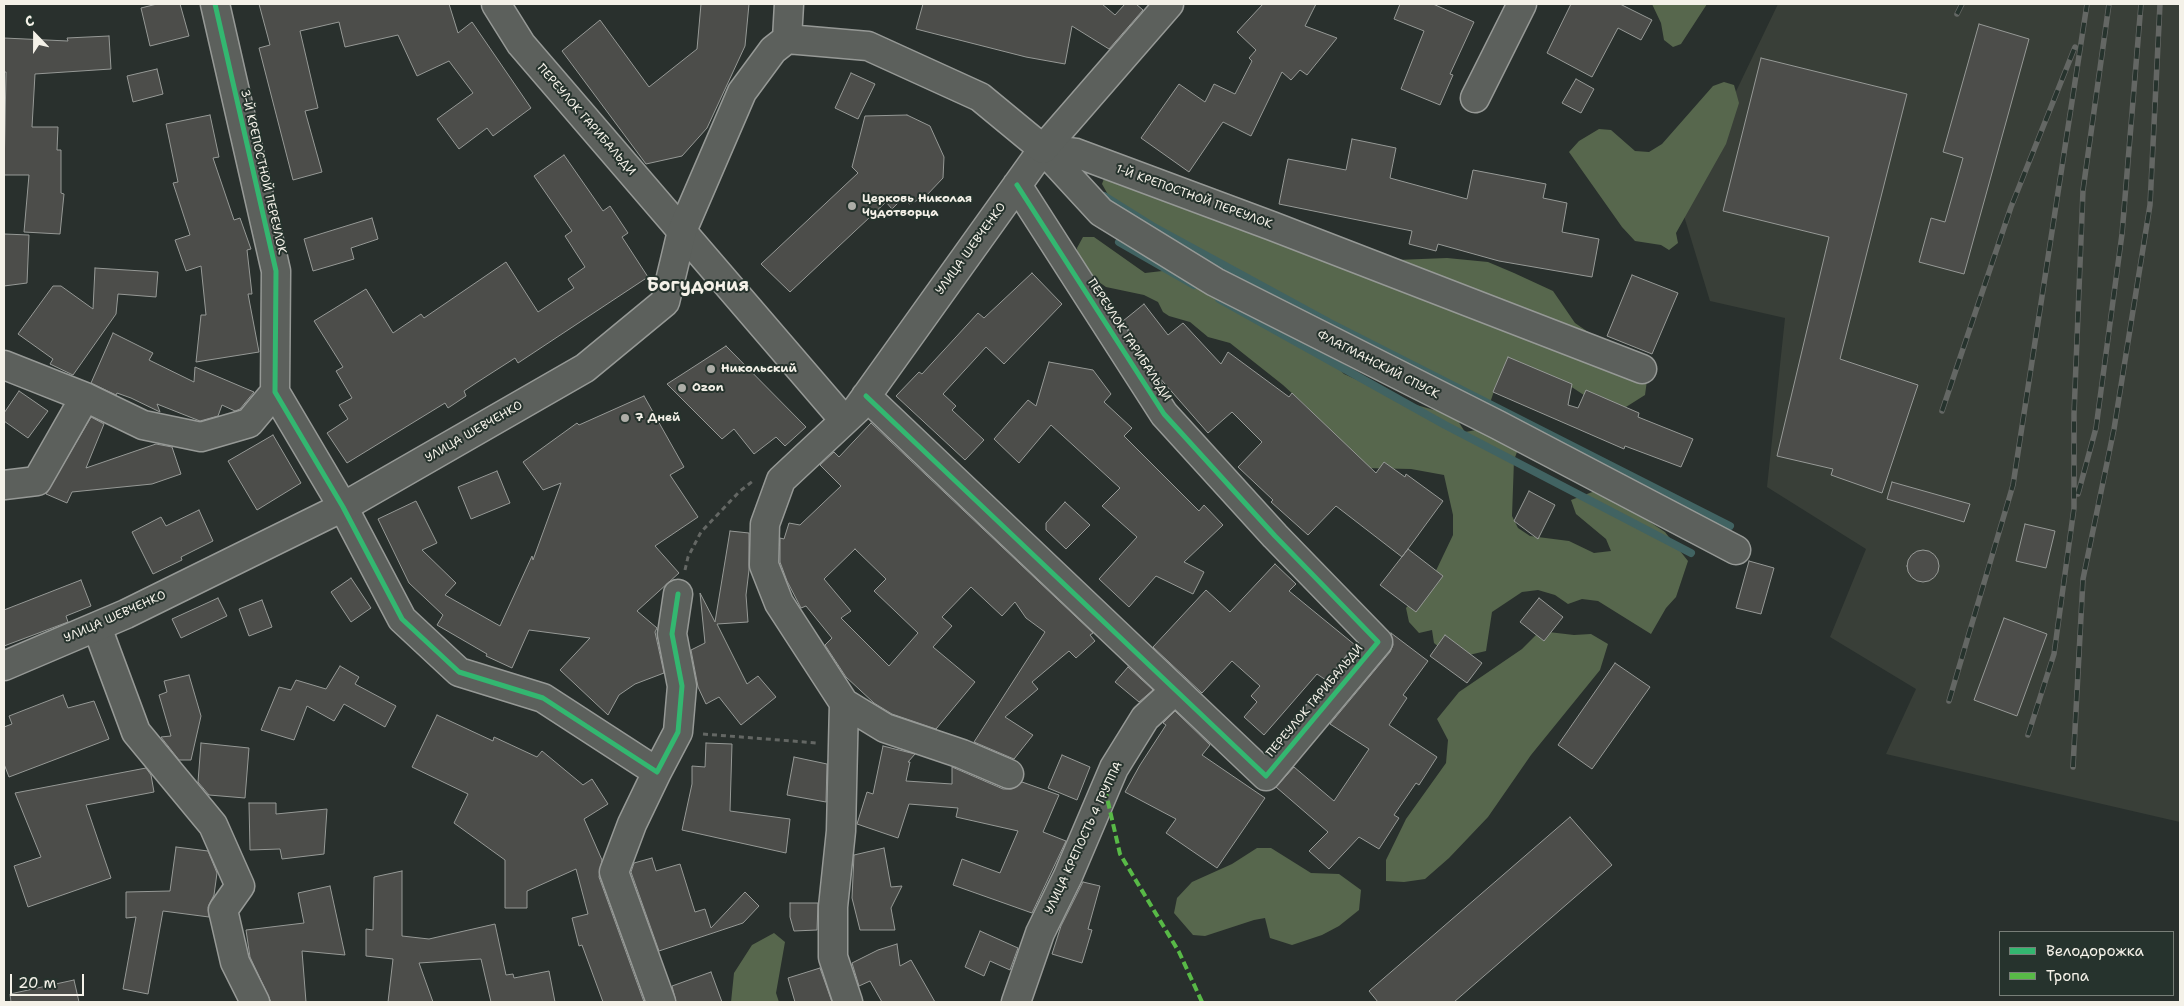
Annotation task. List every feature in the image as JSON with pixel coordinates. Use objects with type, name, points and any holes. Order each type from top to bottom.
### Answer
[{"type":"street","name":"3-Й КРЕПОСТНОЙ ПЕРЕУЛОК","points":[[215,4],[276,271],[275,392]]},
{"type":"street","name":"ПЕРЕУЛОК ГАРИБАЛЬДИ","points":[[496,4],[521,44],[682,231],[856,408],[1178,692],[1266,776],[1378,642],[1275,536],[1164,414],[1017,186]]},
{"type":"street","points":[[789,4],[787,39],[868,46],[980,97],[1043,149]]},
{"type":"street","name":"УЛИЦА ШЕВЧЕНКО","points":[[856,408],[1043,149],[1169,4]]},
{"type":"street","points":[[1474,98],[1522,4]]},
{"type":"street","name":"УЛИЦА ШЕВЧЕНКО","points":[[4,666],[126,614],[343,507],[585,368],[665,302],[682,231],[742,92],[772,50],[787,39]]},
{"type":"street","name":"1-Й КРЕПОСТНОЙ ПЕРЕУЛОК","points":[[1043,149],[1076,153],[1282,229],[1642,369]]},
{"type":"street","name":"ФЛАГМАНСКИЙ СПУСК","points":[[1043,149],[1100,212],[1215,282],[1489,420],[1736,550]]},
{"type":"street","points":[[4,365],[85,397],[143,425],[201,437],[249,423],[275,392],[343,507],[402,619],[459,672],[543,698],[657,772]]},
{"type":"street","points":[[4,485],[37,481],[85,397]]},
{"type":"street","points":[[856,408],[781,480],[765,524],[764,565],[779,603],[844,703],[885,728],[962,754],[1009,774]]},
{"type":"street","points":[[661,1002],[614,872],[632,824],[678,732],[682,686],[672,634],[678,594]]},
{"type":"street","points":[[97,627],[136,732],[213,825],[240,886],[223,910],[235,962],[255,1002]]},
{"type":"street","name":"УЛИЦА КРЕПОСТЬ 4 ГРУППА","points":[[1016,1002],[1040,933],[1075,860],[1114,768],[1144,718],[1170,695],[1178,692]]},
{"type":"street","points":[[844,703],[841,832],[833,907],[833,957],[848,1002]]},
{"type":"path","points":[[678,732],[844,746]]},
{"type":"shaded area","points":[[1778,4],[2180,4],[2180,822],[1886,754],[1916,689],[1830,637],[1866,549],[1767,487],[1785,318],[1710,301],[1681,206]]},
{"type":"green space","points":[[1652,4],[1707,4],[1681,44],[1673,47],[1664,40],[1661,23]]},
{"type":"green space","points":[[1724,82],[1734,85],[1739,103],[1726,144],[1676,233],[1678,243],[1669,250],[1661,245],[1635,241],[1622,227],[1569,152],[1579,141],[1599,129],[1611,130],[1635,151],[1649,152],[1662,144],[1713,86]]},
{"type":"green space","points":[[1109,165],[1396,260],[1447,258],[1488,262],[1514,273],[1553,291],[1575,323],[1648,373],[1645,395],[1618,412],[1590,399],[1567,384],[1496,385],[1488,409],[1344,337],[1139,222],[1111,200],[1102,184]]},
{"type":"green space","points":[[1083,237],[1094,237],[1145,273],[1171,270],[1277,325],[1303,346],[1326,356],[1344,374],[1392,398],[1448,414],[1458,421],[1465,432],[1476,430],[1482,424],[1520,444],[1514,460],[1512,516],[1518,528],[1530,536],[1569,541],[1594,553],[1611,551],[1606,539],[1576,514],[1571,500],[1595,491],[1630,509],[1665,532],[1688,561],[1676,597],[1666,608],[1651,634],[1598,601],[1582,599],[1568,604],[1555,595],[1538,590],[1522,592],[1492,612],[1486,651],[1469,655],[1448,655],[1434,643],[1432,630],[1419,633],[1409,622],[1406,608],[1432,579],[1453,535],[1453,515],[1444,475],[1411,469],[1364,468],[1319,424],[1307,407],[1283,385],[1230,343],[1208,337],[1190,322],[1169,316],[1163,312],[1158,302],[1144,295],[1106,287],[1086,273],[1078,261],[1077,248]]},
{"type":"green space","points":[[1540,631],[1574,635],[1591,634],[1608,644],[1600,670],[1531,755],[1488,817],[1449,858],[1425,879],[1404,882],[1386,881],[1386,860],[1406,819],[1446,763],[1448,740],[1437,719],[1459,692],[1522,649]]},
{"type":"green space","points":[[1257,848],[1271,848],[1311,873],[1339,874],[1361,890],[1359,910],[1339,926],[1322,935],[1292,945],[1270,938],[1265,918],[1205,936],[1193,935],[1174,913],[1177,898],[1192,882],[1232,864]]},
{"type":"green space","points":[[774,933],[785,942],[776,993],[779,1002],[731,1002],[734,973],[752,945]]},
{"type":"building","points":[[157,4],[180,4],[189,36],[150,46],[141,8]]},
{"type":"building","points":[[259,4],[449,4],[458,33],[472,22],[531,108],[493,136],[487,128],[459,149],[437,119],[473,93],[449,61],[417,76],[398,35],[345,47],[339,22],[300,31],[318,108],[305,111],[322,172],[293,180],[259,48],[270,45]]},
{"type":"building","points":[[701,4],[749,4],[745,46],[707,128],[682,156],[646,164],[562,51],[600,20],[649,87],[697,49]]},
{"type":"building","points":[[923,4],[1102,4],[1115,15],[1125,4],[1136,4],[1143,10],[1109,49],[1072,26],[1065,64],[1026,57],[916,29]]},
{"type":"building","points":[[1263,4],[1316,4],[1305,26],[1337,38],[1307,75],[1300,70],[1291,80],[1282,72],[1251,136],[1223,122],[1189,172],[1141,138],[1179,84],[1205,102],[1214,84],[1235,94],[1252,61],[1249,58],[1256,50],[1237,32]]},
{"type":"building","points":[[1400,4],[1433,4],[1474,22],[1450,74],[1453,75],[1440,105],[1401,89],[1424,31],[1394,19]]},
{"type":"building","points":[[1571,4],[1620,4],[1652,20],[1641,40],[1618,28],[1592,77],[1547,53]]},
{"type":"building","points":[[1979,24],[2029,39],[1964,274],[1919,262],[1931,218],[1945,222],[1963,158],[1943,152]]},
{"type":"building","points":[[109,36],[111,69],[35,74],[32,127],[58,127],[57,150],[61,150],[61,193],[64,194],[60,234],[24,232],[29,175],[4,175],[6,72],[4,72],[4,38],[68,41],[67,38]]},
{"type":"building","points":[[1761,58],[1907,94],[1840,359],[1918,385],[1882,493],[1831,475],[1833,469],[1777,456],[1829,237],[1723,211]]},
{"type":"building","points":[[157,69],[163,94],[133,102],[127,76]]},
{"type":"building","points":[[851,73],[875,84],[858,119],[835,108]]},
{"type":"building","points":[[1576,79],[1594,89],[1581,113],[1562,103]]},
{"type":"building","points":[[210,115],[219,157],[213,158],[234,220],[240,218],[251,249],[247,250],[252,294],[248,294],[259,352],[196,362],[201,315],[206,315],[201,266],[186,271],[175,240],[190,235],[173,183],[178,182],[166,124]]},
{"type":"building","name":"Церковь Николая Чудотворца","points":[[907,115],[930,126],[944,157],[943,178],[925,197],[909,204],[903,198],[892,209],[886,202],[790,292],[761,264],[858,173],[852,167],[865,116]]},
{"type":"building","points":[[1352,139],[1396,148],[1390,178],[1467,199],[1473,170],[1546,184],[1543,198],[1567,203],[1562,232],[1599,239],[1592,277],[1499,261],[1438,244],[1436,251],[1409,244],[1412,231],[1279,204],[1288,159],[1346,170]]},
{"type":"building","points":[[564,155],[603,211],[610,206],[628,233],[622,237],[648,277],[518,363],[515,358],[476,383],[464,391],[466,396],[448,408],[445,403],[347,463],[327,433],[348,419],[339,405],[352,398],[336,371],[343,367],[314,321],[366,289],[393,333],[421,314],[424,318],[506,262],[538,312],[574,288],[568,279],[585,267],[565,236],[572,231],[534,176]]},
{"type":"building","points":[[372,218],[378,239],[351,248],[354,259],[313,271],[304,239]]},
{"type":"building","points":[[4,234],[29,235],[27,283],[4,286]]},
{"type":"building","points":[[95,268],[158,272],[156,297],[118,294],[116,314],[73,375],[50,364],[53,359],[18,334],[53,286],[61,286],[93,309]]},
{"type":"building","points":[[1032,273],[1062,304],[1004,364],[986,347],[943,394],[956,406],[952,410],[984,440],[965,460],[896,396],[919,372],[922,374],[978,313],[984,318]]},
{"type":"building","points":[[1632,275],[1678,293],[1652,354],[1607,336]]},
{"type":"building","points":[[1144,304],[1168,335],[1183,323],[1221,364],[1228,352],[1289,397],[1292,393],[1376,473],[1384,462],[1405,477],[1406,474],[1443,501],[1402,557],[1336,506],[1308,535],[1271,502],[1273,500],[1238,467],[1262,442],[1232,412],[1208,433],[1158,376],[1123,321]]},
{"type":"building","points":[[113,333],[153,353],[149,360],[194,382],[195,367],[254,392],[240,409],[235,411],[222,405],[218,416],[200,421],[157,404],[160,412],[131,398],[117,393],[116,395],[91,383]]},
{"type":"building","points":[[726,346],[806,427],[785,446],[776,437],[754,454],[734,429],[722,439],[667,384]]},
{"type":"building","points":[[1508,357],[1572,384],[1568,405],[1578,408],[1586,390],[1639,413],[1638,417],[1693,439],[1681,467],[1625,446],[1624,449],[1493,392]]},
{"type":"building","points":[[1049,362],[1093,370],[1111,394],[1104,402],[1132,428],[1124,436],[1199,511],[1204,505],[1223,525],[1184,562],[1204,572],[1193,594],[1156,576],[1129,607],[1099,579],[1137,537],[1102,506],[1120,488],[1051,425],[1019,463],[994,439],[1028,400],[1036,406]]},
{"type":"building","points":[[19,391],[48,411],[28,438],[4,421],[4,413]]},
{"type":"building","points":[[644,396],[684,467],[670,475],[698,517],[655,546],[679,573],[637,611],[657,628],[655,632],[664,673],[635,684],[619,695],[608,715],[560,670],[590,638],[529,630],[512,668],[486,656],[487,654],[437,625],[443,615],[409,583],[378,519],[416,501],[437,543],[422,550],[456,583],[445,595],[500,626],[532,556],[533,560],[561,483],[543,490],[523,462],[577,423],[579,425]]},
{"type":"building","points":[[91,417],[104,424],[86,468],[156,444],[172,447],[181,474],[152,484],[72,492],[67,503],[46,494]]},
{"type":"building","points":[[871,423],[1093,633],[1090,635],[1095,641],[1076,658],[1069,651],[1032,682],[1038,689],[1005,717],[1033,735],[1014,759],[974,742],[1045,632],[1026,618],[1015,602],[1002,616],[971,587],[942,617],[952,626],[933,647],[975,682],[936,729],[892,714],[874,703],[846,677],[825,645],[832,638],[806,606],[801,608],[787,581],[780,562],[780,538],[784,539],[789,523],[800,525],[841,486],[820,465],[834,452],[839,457]],"holes":[[[855,549],[886,579],[874,591],[918,633],[889,666],[841,618],[851,611],[824,579]]]},
{"type":"building","points":[[273,435],[301,483],[257,510],[228,461]]},
{"type":"building","points":[[497,471],[510,503],[471,519],[458,487]]},
{"type":"building","points":[[1892,482],[1970,504],[1964,522],[1887,499]]},
{"type":"building","points":[[1529,491],[1555,505],[1538,539],[1514,521]]},
{"type":"building","points":[[1065,502],[1090,525],[1066,549],[1046,530],[1046,523]]},
{"type":"building","points":[[199,510],[213,541],[181,557],[182,560],[153,574],[132,532],[161,517],[166,526]]},
{"type":"building","points":[[2025,524],[2055,531],[2046,568],[2016,561]]},
{"type":"building","points":[[730,531],[749,533],[749,570],[746,595],[748,622],[717,624],[747,684],[758,676],[776,697],[741,725],[719,697],[706,704],[698,687],[691,650],[705,643],[700,593],[715,622]]},
{"type":"building","points":[[1408,549],[1443,576],[1416,612],[1380,585]]},
{"type":"building","points":[[1923,550],[1934,555],[1939,566],[1934,577],[1923,582],[1912,577],[1907,566],[1912,555]]},
{"type":"building","points":[[1749,561],[1774,568],[1761,614],[1736,608]]},
{"type":"building","points":[[1275,564],[1296,584],[1289,591],[1355,645],[1326,680],[1317,674],[1264,735],[1244,717],[1257,702],[1251,696],[1260,686],[1232,661],[1202,693],[1153,647],[1206,590],[1230,612]]},
{"type":"building","points":[[351,578],[371,608],[351,622],[331,592]]},
{"type":"building","points":[[81,580],[91,606],[66,616],[68,622],[4,646],[4,610]]},
{"type":"building","points":[[218,598],[227,616],[181,638],[172,619]]},
{"type":"building","points":[[1539,598],[1563,617],[1544,641],[1520,622]]},
{"type":"building","points":[[262,600],[272,627],[249,636],[239,609]]},
{"type":"building","points":[[2004,618],[2047,634],[2017,716],[1974,700]]},
{"type":"building","points":[[1391,633],[1428,661],[1403,695],[1407,698],[1389,725],[1437,757],[1419,785],[1416,783],[1394,815],[1399,818],[1379,849],[1359,837],[1329,869],[1309,851],[1328,832],[1276,787],[1294,767],[1334,801],[1369,749],[1330,724],[1390,652],[1393,645]]},
{"type":"building","points":[[1445,635],[1482,663],[1467,683],[1430,656]]},
{"type":"building","points":[[1615,663],[1650,687],[1592,769],[1558,745]]},
{"type":"building","points":[[340,666],[359,677],[355,684],[396,706],[385,727],[344,704],[334,721],[307,706],[294,740],[261,730],[279,687],[291,690],[296,680],[326,689]]},
{"type":"building","points":[[1128,667],[1153,690],[1139,702],[1115,682]]},
{"type":"building","points":[[189,675],[201,716],[191,760],[179,760],[161,737],[171,736],[159,695],[167,692],[164,681]]},
{"type":"building","points":[[63,695],[68,708],[94,701],[109,739],[9,777],[4,764],[4,727],[12,724],[9,716]]},
{"type":"building","points":[[1175,711],[1210,745],[1202,755],[1265,798],[1217,868],[1166,833],[1176,819],[1125,792],[1166,725],[1163,723]]},
{"type":"building","points":[[437,715],[493,741],[494,737],[537,757],[542,751],[583,785],[592,779],[608,804],[584,819],[602,860],[599,877],[644,1002],[603,1002],[582,945],[579,946],[572,918],[588,914],[576,869],[527,891],[527,908],[505,908],[505,860],[454,823],[468,794],[412,767]]},
{"type":"building","points":[[201,743],[249,748],[245,798],[209,795],[198,782]]},
{"type":"building","points":[[706,743],[732,744],[730,811],[790,819],[786,853],[682,830],[692,784],[692,766],[705,767]]},
{"type":"building","points":[[883,746],[915,754],[908,762],[910,762],[906,781],[952,784],[952,767],[1003,789],[1011,789],[1022,782],[1059,795],[1043,832],[1066,841],[1032,913],[953,885],[962,859],[1000,873],[1018,831],[956,817],[958,808],[909,804],[898,838],[857,824],[867,792],[873,794]]},
{"type":"building","points":[[1062,755],[1090,767],[1077,800],[1048,788]]},
{"type":"building","points":[[794,757],[827,764],[826,802],[787,795]]},
{"type":"building","points":[[146,768],[151,775],[154,792],[86,805],[111,878],[28,907],[14,866],[41,857],[15,793]]},
{"type":"building","points":[[249,803],[276,803],[276,814],[327,809],[324,854],[282,859],[280,849],[250,850]]},
{"type":"building","points":[[1570,817],[1612,865],[1454,1002],[1378,1002],[1369,991]]},
{"type":"building","points":[[176,847],[208,851],[217,873],[214,895],[208,907],[209,917],[163,911],[148,994],[123,989],[136,917],[126,918],[126,892],[170,891]]},
{"type":"building","points":[[884,848],[891,887],[902,886],[891,908],[895,930],[860,930],[852,898],[854,855]]},
{"type":"building","points":[[652,858],[656,871],[680,864],[695,912],[705,909],[711,928],[745,892],[759,906],[743,923],[659,951],[631,872],[634,863]]},
{"type":"building","points":[[402,871],[402,936],[429,939],[495,924],[506,975],[513,974],[514,978],[549,971],[555,1002],[491,1002],[481,959],[419,963],[433,1002],[388,1002],[393,959],[366,956],[366,929],[373,930],[374,877]]},
{"type":"building","points":[[1083,882],[1100,886],[1088,929],[1092,930],[1082,963],[1052,954],[1061,926]]},
{"type":"building","points":[[330,886],[345,955],[302,951],[306,1002],[271,1002],[250,957],[246,930],[304,923],[298,893]]},
{"type":"building","points":[[790,903],[818,903],[817,930],[794,931],[790,917]]},
{"type":"building","points":[[980,931],[1018,948],[1010,970],[990,961],[984,976],[965,967]]},
{"type":"building","points":[[897,944],[900,966],[911,960],[935,1002],[882,1002],[870,981],[859,986],[852,963],[878,950]]},
{"type":"building","points":[[820,968],[832,1002],[795,1002],[788,978]]},
{"type":"building","points":[[711,972],[722,1002],[676,1002],[672,986]]},
{"type":"building","points":[[74,980],[79,1002],[11,1002],[10,994]]},
{"type":"waterway","points":[[1104,196],[1152,226],[1330,323],[1730,526]]},
{"type":"waterway","points":[[1119,242],[1194,285]]},
{"type":"waterway","points":[[1219,299],[1445,425],[1691,553]]},
{"type":"railway","points":[[1957,14],[1962,4]]},
{"type":"railway","points":[[1949,701],[2013,485],[2087,4]]},
{"type":"railway","points":[[2028,735],[2054,654],[2074,508],[2074,414],[2083,190],[2109,4]]},
{"type":"railway","points":[[2078,494],[2096,428],[2122,234],[2141,4]]},
{"type":"railway","points":[[2073,767],[2083,579],[2114,429],[2150,205],[2160,4]]},
{"type":"railway","points":[[1942,411],[2011,207],[2075,47]]},
{"type":"marked path","points":[[1105,789],[1120,854],[1179,952],[1202,1002]]},
{"type":"cycle path","points":[[215,4],[276,271],[275,392],[343,507],[402,619],[459,672],[543,698],[657,772],[678,732],[682,686],[672,634],[678,594]]},
{"type":"cycle path","points":[[866,396],[1266,776],[1378,642],[1275,536],[1164,414],[1017,185]]},
{"type":"place","name":"Церковь Николая Чудотворца","points":[[852,206]]},
{"type":"place","name":"Никольский","points":[[711,369]]},
{"type":"place","name":"Ozon","points":[[682,388]]},
{"type":"place","name":"7 Дней","points":[[625,418]]},
{"type":"district","name":"Богудония","points":[[698,286]]}]
